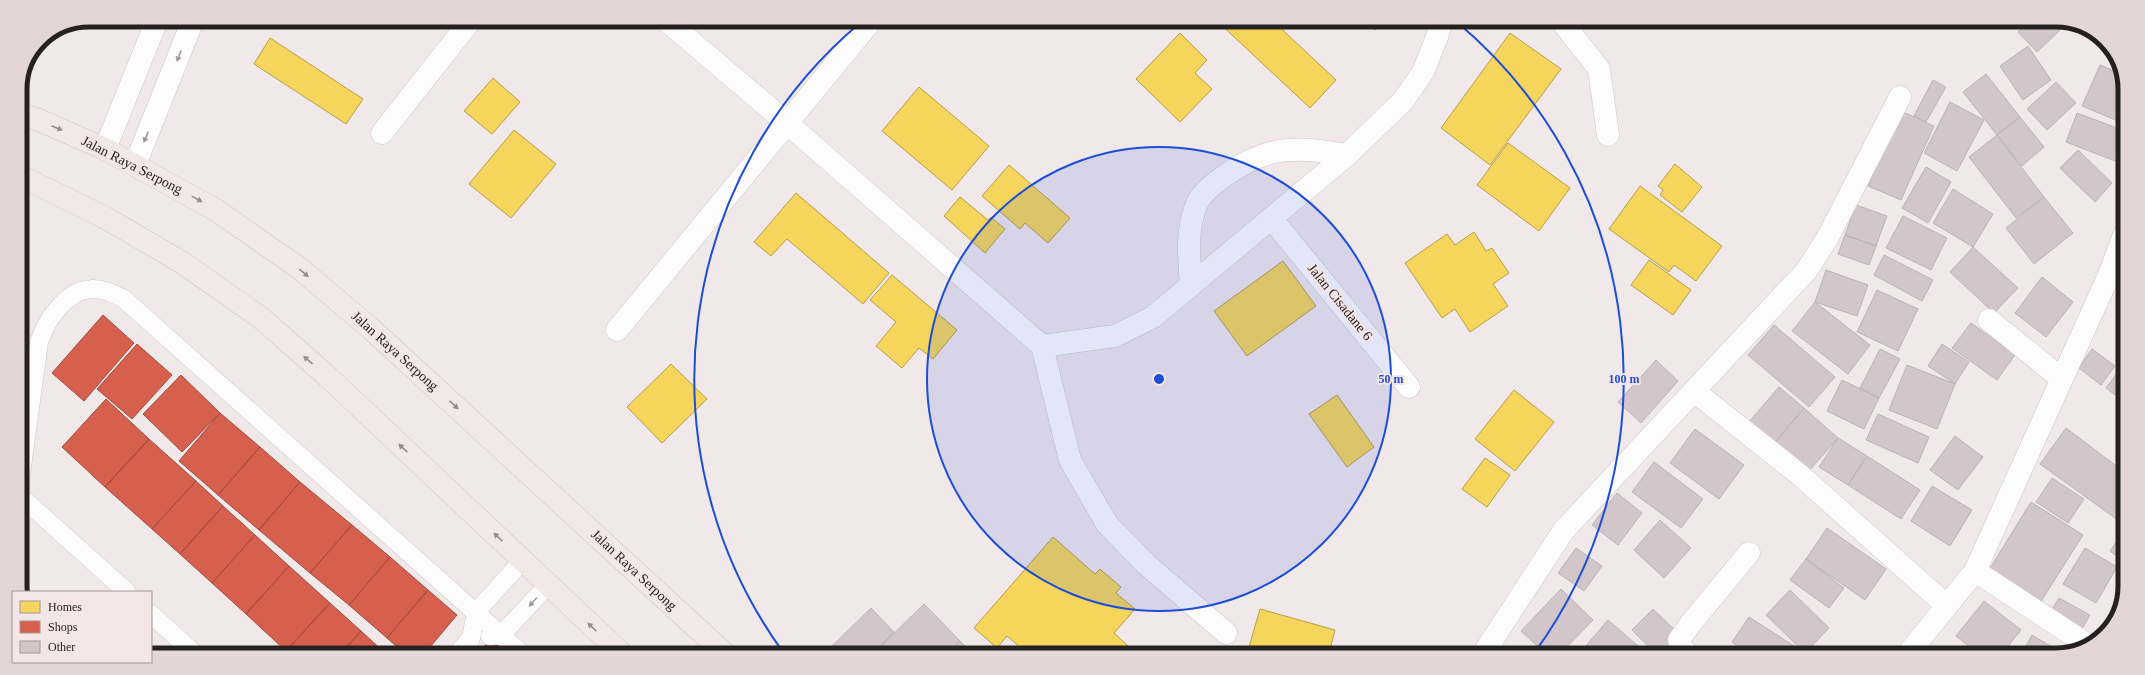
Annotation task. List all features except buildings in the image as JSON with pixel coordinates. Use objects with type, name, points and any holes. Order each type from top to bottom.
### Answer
[{"type":"main road","name":"Jalan Raya Serpong","points":[[27,116],[105,149],[216,210],[299,268],[369,327],[716,648]]},
{"type":"main road","points":[[27,179],[104,216],[183,263],[261,318],[327,376],[616,648]]},
{"type":"street","points":[[105,149],[154,27]]},
{"type":"street","points":[[135,165],[190,27]]},
{"type":"street","points":[[382,133],[465,27]]},
{"type":"street","points":[[674,27],[787,123],[1042,346],[1070,460],[1108,524],[1146,564],[1226,633]]},
{"type":"street","points":[[617,330],[866,27]]},
{"type":"street","points":[[1042,346],[1115,336],[1152,317],[1347,155],[1404,101],[1423,72],[1440,27]]},
{"type":"street","points":[[1566,27],[1599,69],[1608,134]]},
{"type":"street","points":[[1487,648],[1564,530],[1807,270],[1828,237],[1900,96]]},
{"type":"street","points":[[1191,285],[1188,241],[1196,205],[1213,184],[1234,169],[1262,154],[1311,148],[1347,155]]},
{"type":"street","name":"Jalan Cisadane 6","points":[[1271,218],[1409,386]]},
{"type":"street","points":[[1912,648],[1974,571],[2062,379],[2117,276]]},
{"type":"street","points":[[1989,320],[2062,379]]},
{"type":"street","points":[[1694,391],[1800,475],[1946,605]]},
{"type":"street","points":[[1682,648],[1679,640],[1749,552]]},
{"type":"street","points":[[1974,571],[2083,642]]},
{"type":"lane","points":[[27,429],[39,342],[48,321],[65,302],[79,293],[90,289],[105,290],[124,299],[515,648]]},
{"type":"lane","points":[[27,502],[125,591]]},
{"type":"lane","points":[[462,648],[471,638],[476,612],[522,560]]},
{"type":"lane","points":[[471,638],[501,635],[548,585]]},
{"type":"lane","points":[[152,615],[188,648]]}]
